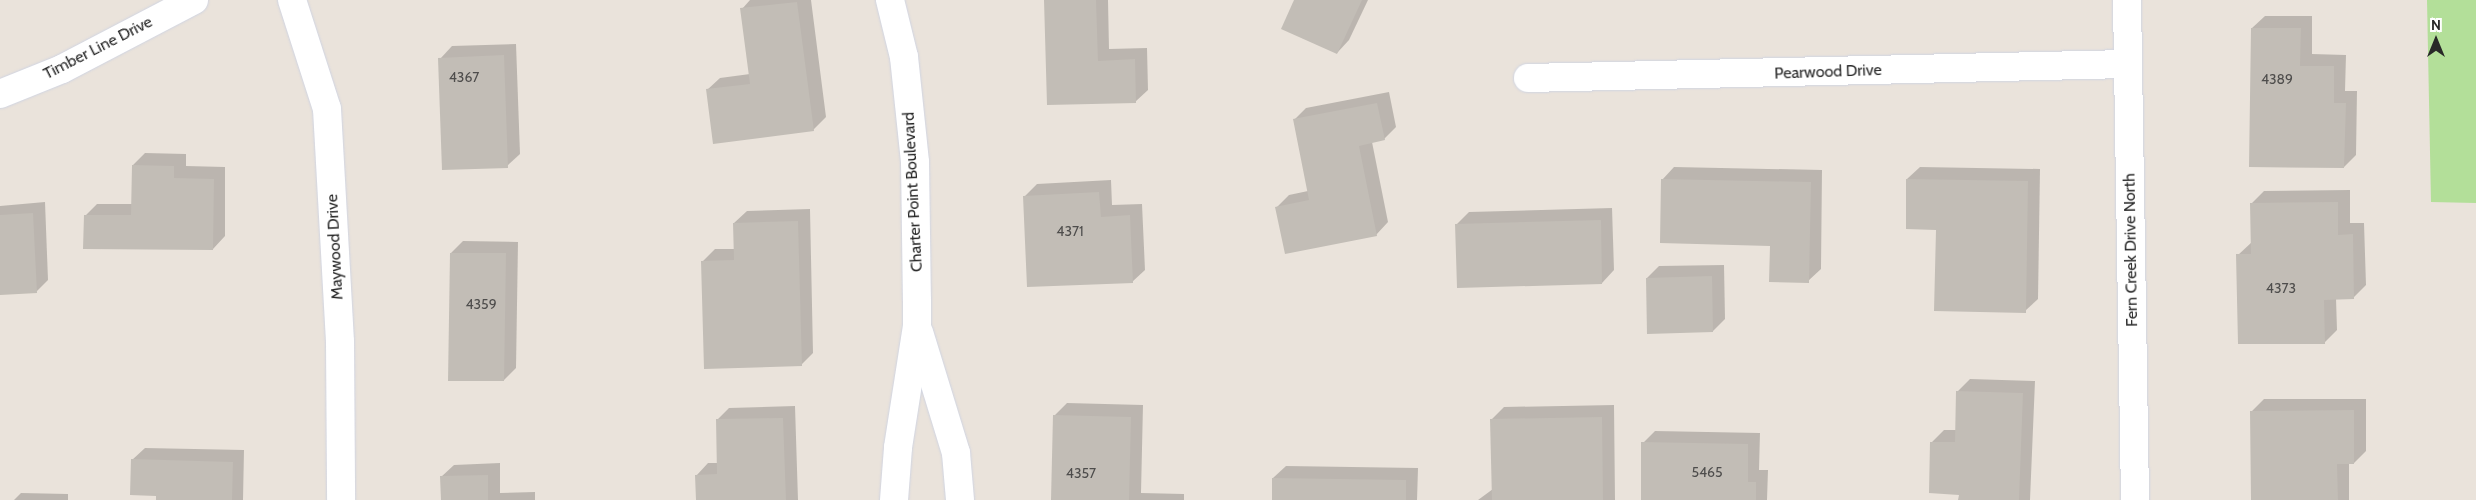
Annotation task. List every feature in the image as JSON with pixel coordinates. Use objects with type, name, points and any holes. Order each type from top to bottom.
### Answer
[{"type":"street","name":"Timber Line Drive","points":[[0,94],[62,69],[194,0]]},
{"type":"street","name":"Maywood Drive","points":[[292,0],[327,109],[340,342],[341,500]]},
{"type":"street","name":"Charter Point Boulevard","points":[[890,0],[904,57],[915,162],[917,326],[898,448],[894,500]]},
{"type":"street","name":"Fern Creek Drive North","points":[[2127,0],[2134,500]]},
{"type":"street","name":"Pearwood Drive","points":[[1528,78],[2128,64]]},
{"type":"street","name":"Charter Point Boulevard","points":[[917,326],[956,453],[960,500]]},
{"type":"green space","points":[[2427,0],[2476,0],[2476,203],[2431,202]]},
{"type":"building","points":[[1044,0],[1096,0],[1098,61],[1135,59],[1136,103],[1047,105]]},
{"type":"building","points":[[1294,0],[1362,0],[1337,54],[1281,29]]},
{"type":"building","points":[[797,2],[814,131],[713,144],[706,89],[750,84],[740,8]]},
{"type":"building","points":[[2251,28],[2301,28],[2300,66],[2334,66],[2334,103],[2346,103],[2344,168],[2249,167]]},
{"type":"building","points":[[504,55],[508,168],[442,170],[438,58]]},
{"type":"building","points":[[1377,103],[1385,140],[1359,146],[1377,236],[1285,254],[1275,207],[1309,200],[1293,119]]},
{"type":"building","points":[[132,165],[174,166],[174,178],[214,179],[213,250],[83,249],[84,215],[131,215]]},
{"type":"building","points":[[1661,179],[1811,182],[1809,283],[1769,282],[1770,246],[1660,243]]},
{"type":"building","points":[[1906,179],[2028,181],[2026,313],[1934,311],[1936,230],[1906,229]]},
{"type":"building","points":[[1099,192],[1101,217],[1130,215],[1133,283],[1027,287],[1023,196]]},
{"type":"building","points":[[2338,202],[2338,235],[2353,234],[2354,299],[2324,300],[2325,344],[2238,344],[2236,254],[2251,254],[2250,203]]},
{"type":"building","points":[[33,213],[37,293],[0,295],[0,215]]},
{"type":"building","points":[[1601,220],[1602,284],[1457,288],[1455,224]]},
{"type":"building","points":[[798,221],[802,366],[704,369],[701,261],[734,260],[733,223]]},
{"type":"building","points":[[450,253],[506,253],[504,381],[448,381]]},
{"type":"building","points":[[1712,276],[1713,332],[1647,334],[1646,278]]},
{"type":"building","points":[[1956,391],[2023,393],[2019,500],[1958,500],[1959,495],[1929,493],[1930,442],[1955,442]]},
{"type":"building","points":[[2354,410],[2354,464],[2337,464],[2338,500],[2251,500],[2250,411]]},
{"type":"building","points":[[1053,415],[1131,417],[1129,500],[1051,500]]},
{"type":"building","points":[[1602,417],[1603,500],[1492,500],[1490,419]]},
{"type":"building","points":[[783,418],[786,500],[696,500],[695,475],[717,474],[716,419]]},
{"type":"building","points":[[1641,442],[1748,444],[1748,482],[1756,482],[1756,500],[1641,500]]},
{"type":"building","points":[[131,459],[233,462],[232,500],[156,500],[156,496],[130,495]]},
{"type":"building","points":[[488,475],[488,500],[441,500],[440,476]]},
{"type":"building","points":[[1272,478],[1406,480],[1406,500],[1272,500]]}]
